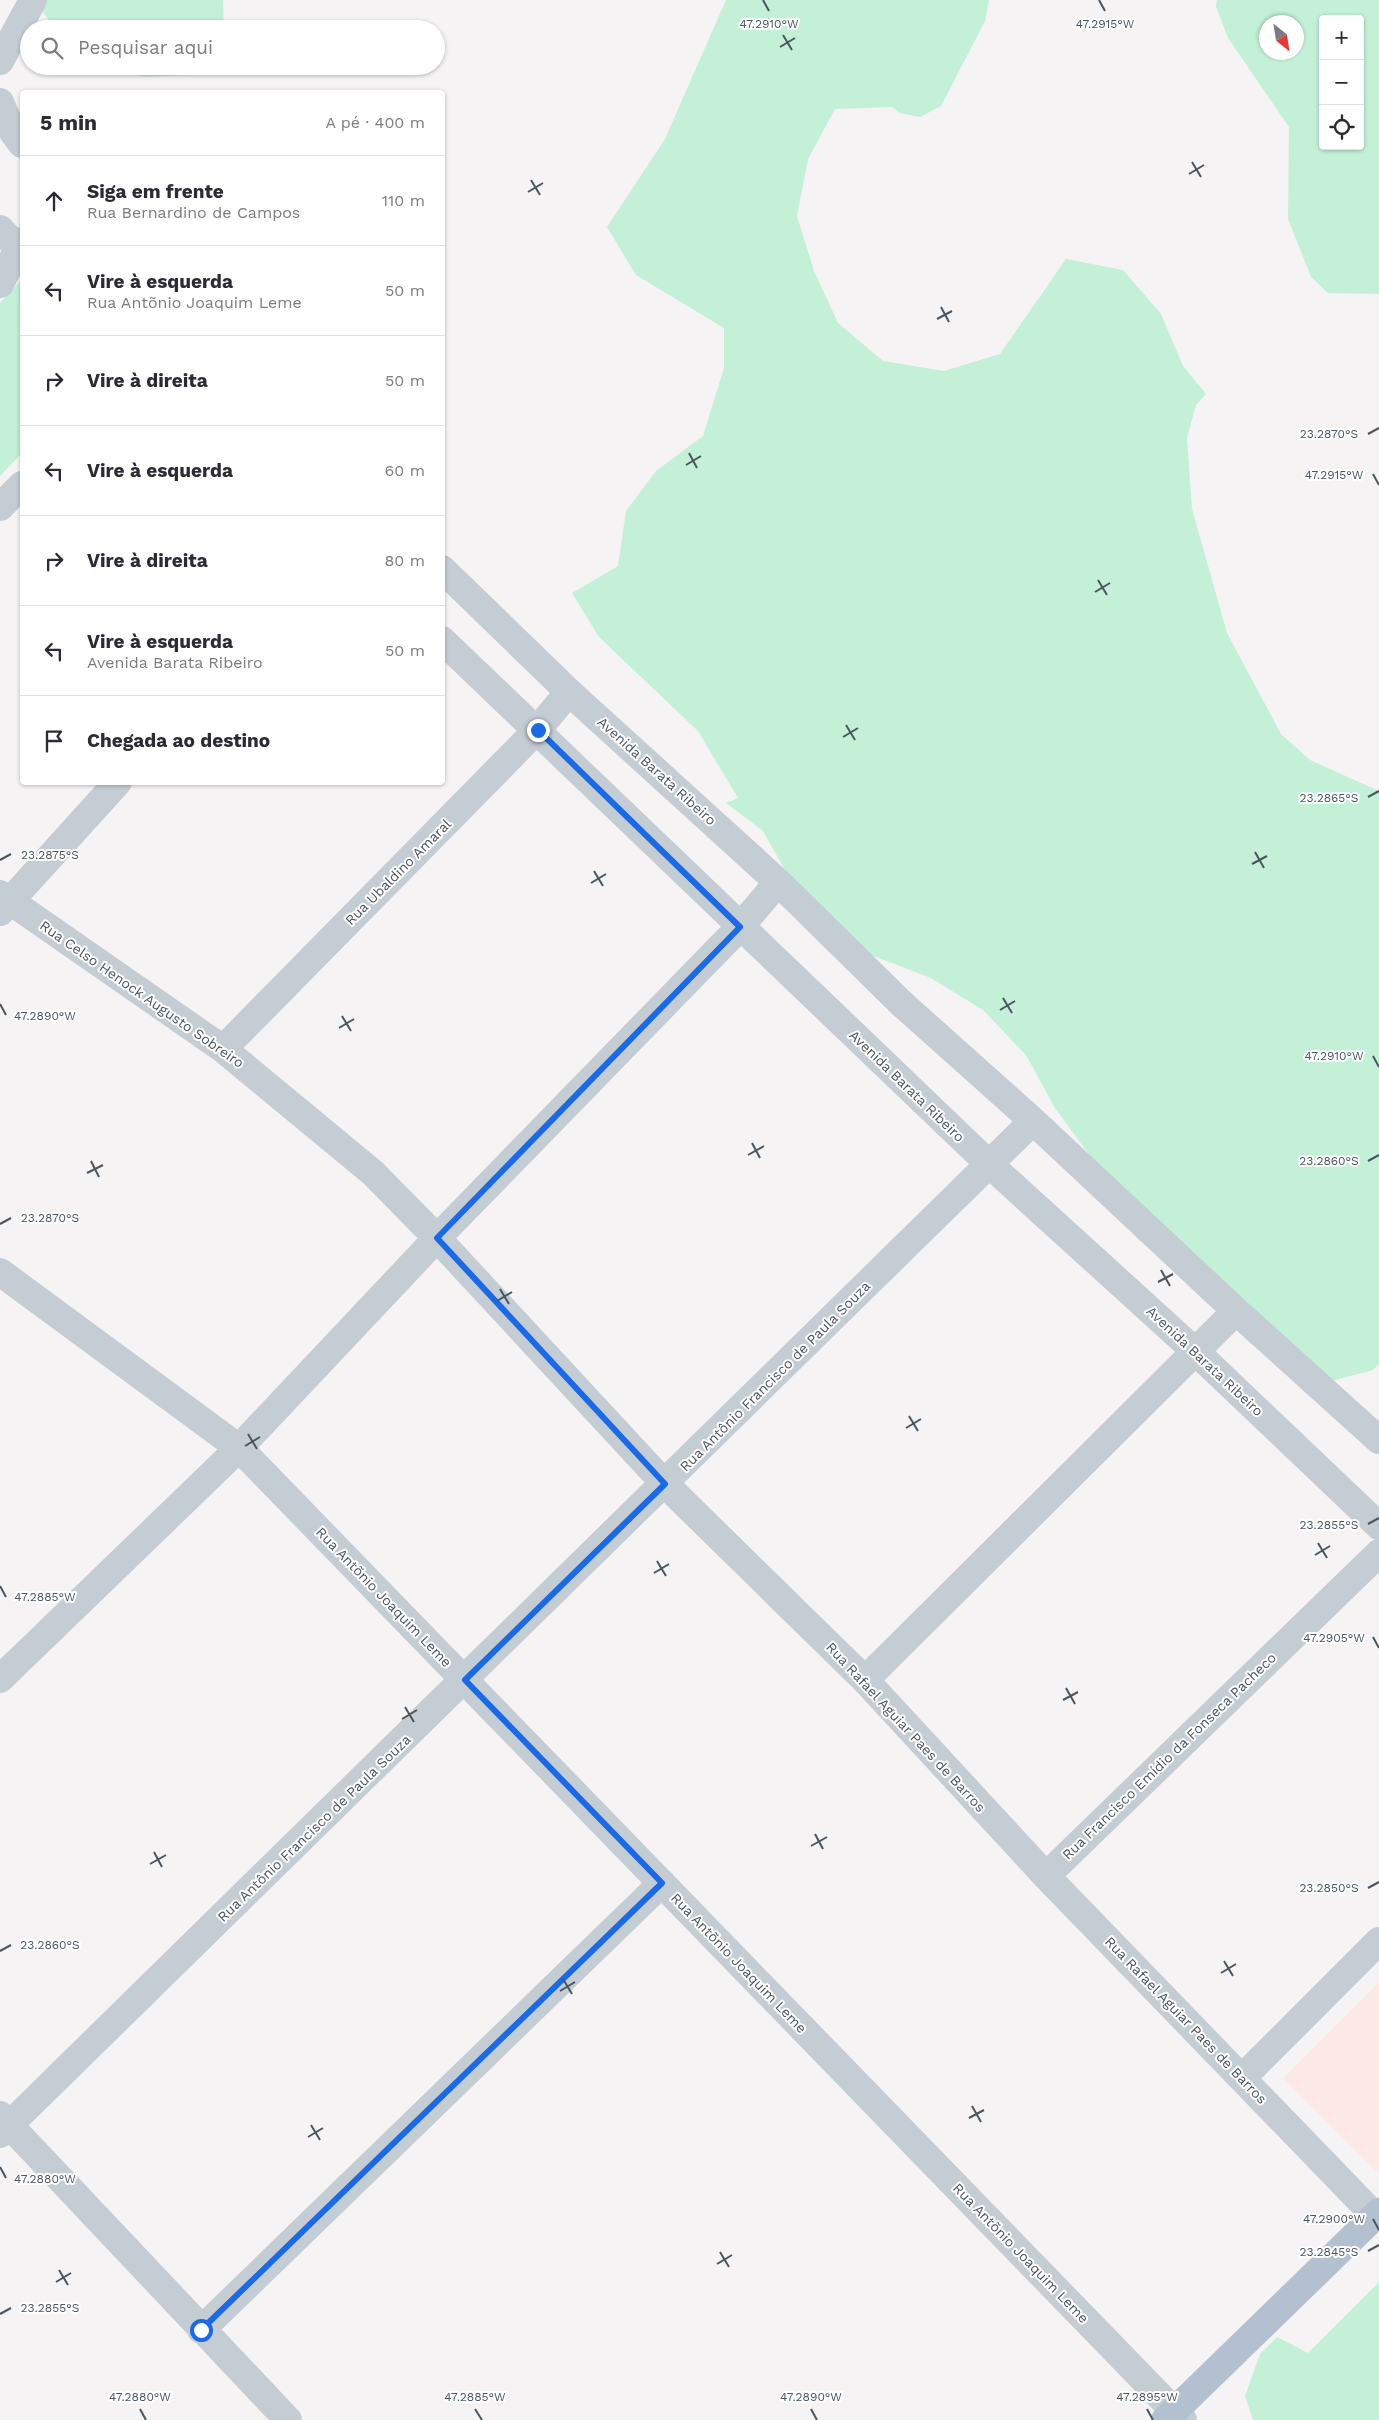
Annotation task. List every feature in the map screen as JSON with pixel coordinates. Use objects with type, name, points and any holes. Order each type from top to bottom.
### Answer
[{"type":"main road","points":[[1174,2417],[1377,2214]]},
{"type":"street","points":[[22,20],[33,0]]},
{"type":"street","points":[[0,61],[20,24]]},
{"type":"street","points":[[0,102],[20,141]]},
{"type":"street","points":[[0,284],[16,242]]},
{"type":"street","points":[[0,507],[20,486]]},
{"type":"street","name":"Avenida Barata Ribeiro","points":[[445,572],[569,692],[778,882],[901,1003],[1034,1121],[1236,1311],[1379,1440]]},
{"type":"street","name":"Avenida Barata Ribeiro","points":[[445,643],[538,730],[740,927],[990,1164],[1196,1352],[1379,1526]]},
{"type":"street","name":"Rua Ubaldino Amaral","points":[[223,1049],[538,730],[569,692]]},
{"type":"street","points":[[3,902],[115,785]]},
{"type":"street","points":[[0,1679],[239,1448],[437,1238],[740,927],[778,882]]},
{"type":"street","name":"Rua Celso Henock Augusto Sobreiro","points":[[3,902],[223,1049],[374,1173],[437,1238]]},
{"type":"street","name":"Rua Antônio Francisco de Paula Souza","points":[[3,2125],[465,1680],[1034,1121]]},
{"type":"street","name":"Rua Rafael Aguiar Paes de Barros","points":[[437,1238],[665,1484],[865,1680],[1046,1876],[1377,2214]]},
{"type":"street","name":"Rua Antõnio Joaquim Leme","points":[[0,1272],[239,1448],[662,1883],[1174,2417]]},
{"type":"street","points":[[865,1680],[1236,1311]]},
{"type":"street","name":"Rua Francisco Emídio da Fonseca Pacheco","points":[[1046,1876],[1379,1553]]},
{"type":"street","points":[[201,2330],[662,1883]]},
{"type":"street","points":[[1242,2078],[1379,1941]]},
{"type":"street","points":[[3,2125],[288,2420]]},
{"type":"shaded area","points":[[1379,1982],[1379,2168],[1376,2171],[1283,2078]]},
{"type":"green space","points":[[42,0],[223,0],[224,20],[49,20],[40,9]]},
{"type":"green space","points":[[726,0],[989,0],[985,21],[941,106],[920,117],[900,113],[892,107],[835,109],[808,159],[797,216],[814,271],[838,323],[883,361],[944,371],[1000,354],[1066,259],[1123,270],[1161,314],[1183,366],[1206,394],[1196,405],[1187,438],[1192,509],[1227,633],[1281,734],[1310,760],[1379,791],[1379,1364],[1373,1370],[1313,1386],[1126,1205],[1055,1108],[1026,1055],[983,1010],[931,978],[822,936],[763,831],[726,803],[738,798],[698,731],[599,637],[572,593],[618,566],[626,511],[656,471],[703,436],[724,368],[724,328],[636,275],[607,227],[665,139]]},
{"type":"green space","points":[[1217,0],[1379,0],[1379,294],[1328,293],[1311,277],[1288,219],[1289,127],[1228,38],[1216,6]]},
{"type":"green space","points":[[135,75],[197,75],[143,77]]},
{"type":"green space","points":[[20,281],[20,455],[0,476],[0,303]]},
{"type":"green space","points":[[1379,2282],[1379,2420],[1253,2420],[1245,2396],[1260,2354],[1277,2337],[1308,2353]]},
{"type":"route","points":[[201,2330],[662,1883],[465,1680],[665,1484],[437,1238],[740,927],[538,730]]}]
